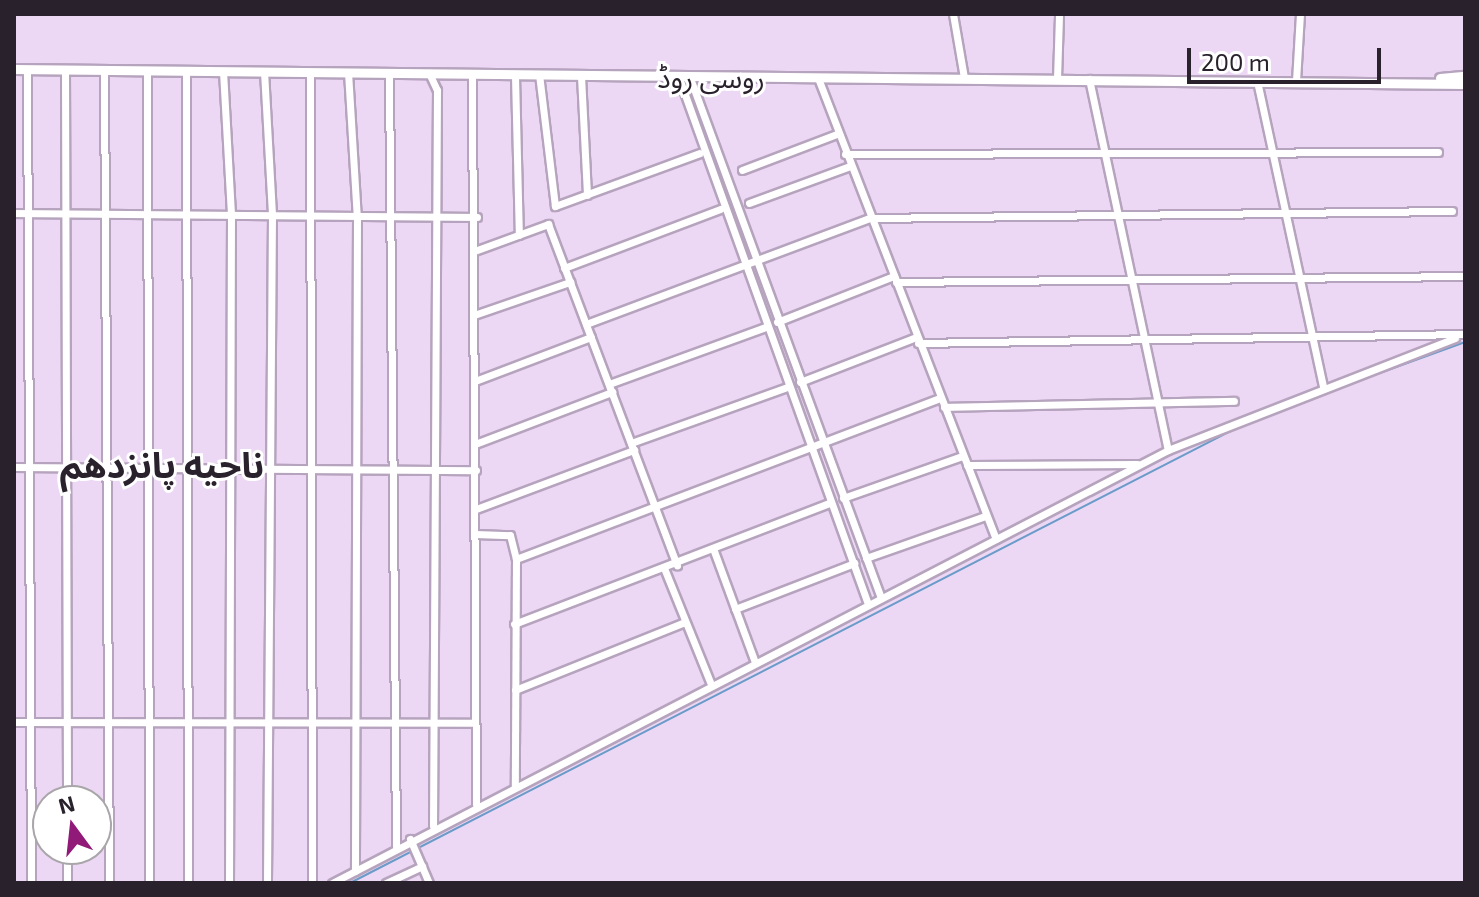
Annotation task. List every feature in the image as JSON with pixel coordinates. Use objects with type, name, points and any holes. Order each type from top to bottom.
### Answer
[{"type":"main road","name":"روسی روڈ","points":[[14,69],[679,78],[1409,81],[1465,84]]},
{"type":"main road","name":"روسی روڈ","points":[[1409,81],[1465,76]]},
{"type":"street","points":[[953,14],[964,78]]},
{"type":"street","points":[[1057,79],[1059,14]]},
{"type":"street","points":[[1296,81],[1300,14]]},
{"type":"street","points":[[27,69],[30,213],[26,722],[31,883]]},
{"type":"street","points":[[104,69],[108,213],[109,883]]},
{"type":"street","points":[[65,70],[68,214],[67,785]]},
{"type":"street","points":[[147,70],[149,883]]},
{"type":"street","points":[[186,70],[189,215],[188,883]]},
{"type":"street","points":[[223,71],[231,215],[229,883]]},
{"type":"street","points":[[264,71],[272,215],[267,883]]},
{"type":"street","points":[[310,72],[314,215],[312,883]]},
{"type":"street","points":[[348,72],[357,218],[355,871]]},
{"type":"street","points":[[389,73],[395,216],[396,846]]},
{"type":"street","points":[[429,73],[437,90],[436,723],[433,826]]},
{"type":"street","points":[[472,74],[477,217],[474,315],[476,804]]},
{"type":"street","points":[[539,74],[555,206],[700,153]]},
{"type":"street","points":[[515,76],[519,235]]},
{"type":"street","points":[[581,76],[587,195]]},
{"type":"street","points":[[679,78],[720,209],[868,604]]},
{"type":"street","points":[[690,78],[753,258],[881,598]]},
{"type":"street","points":[[818,78],[938,399],[944,407],[996,539]]},
{"type":"street","points":[[1089,79],[1168,450]]},
{"type":"street","points":[[1257,81],[1289,216],[1323,387]]},
{"type":"street","points":[[742,170],[837,134]]},
{"type":"street","points":[[845,154],[1438,152]]},
{"type":"street","points":[[749,203],[850,166]]},
{"type":"street","points":[[564,268],[720,209]]},
{"type":"street","points":[[586,324],[753,258],[870,218],[1289,216],[1452,211]]},
{"type":"street","points":[[14,213],[477,217]]},
{"type":"street","points":[[477,250],[548,224],[677,565]]},
{"type":"street","points":[[777,322],[895,279],[1131,277],[1302,280],[1465,276]]},
{"type":"street","points":[[474,315],[570,282]]},
{"type":"street","points":[[475,444],[766,327]]},
{"type":"street","points":[[332,883],[396,846],[412,841],[433,826],[710,682],[1168,450],[1465,334]]},
{"type":"street","points":[[475,381],[591,337]]},
{"type":"street","points":[[800,382],[917,340],[1145,344],[1455,338]]},
{"type":"street","points":[[476,509],[787,387]]},
{"type":"street","points":[[516,559],[938,399]]},
{"type":"street","points":[[944,407],[1234,401]]},
{"type":"street","points":[[843,498],[962,456]]},
{"type":"street","points":[[967,465],[1141,464]]},
{"type":"street","points":[[14,467],[476,470]]},
{"type":"street","points":[[514,624],[714,551],[830,503]]},
{"type":"street","points":[[866,558],[985,516]]},
{"type":"street","points":[[475,534],[510,535],[516,559],[515,785]]},
{"type":"street","points":[[714,551],[754,660]]},
{"type":"street","points":[[735,609],[854,563]]},
{"type":"street","points":[[664,568],[710,682]]},
{"type":"street","points":[[515,690],[685,622]]},
{"type":"street","points":[[14,722],[474,723]]},
{"type":"street","points":[[412,841],[429,883]]},
{"type":"street","points":[[386,883],[422,863]]},
{"type":"waterway","points":[[1327,392],[1465,342]]},
{"type":"waterway","points":[[350,883],[1250,421]]},
{"type":"district","name":"ناحیه پانزدهم","points":[[162,464]]}]
